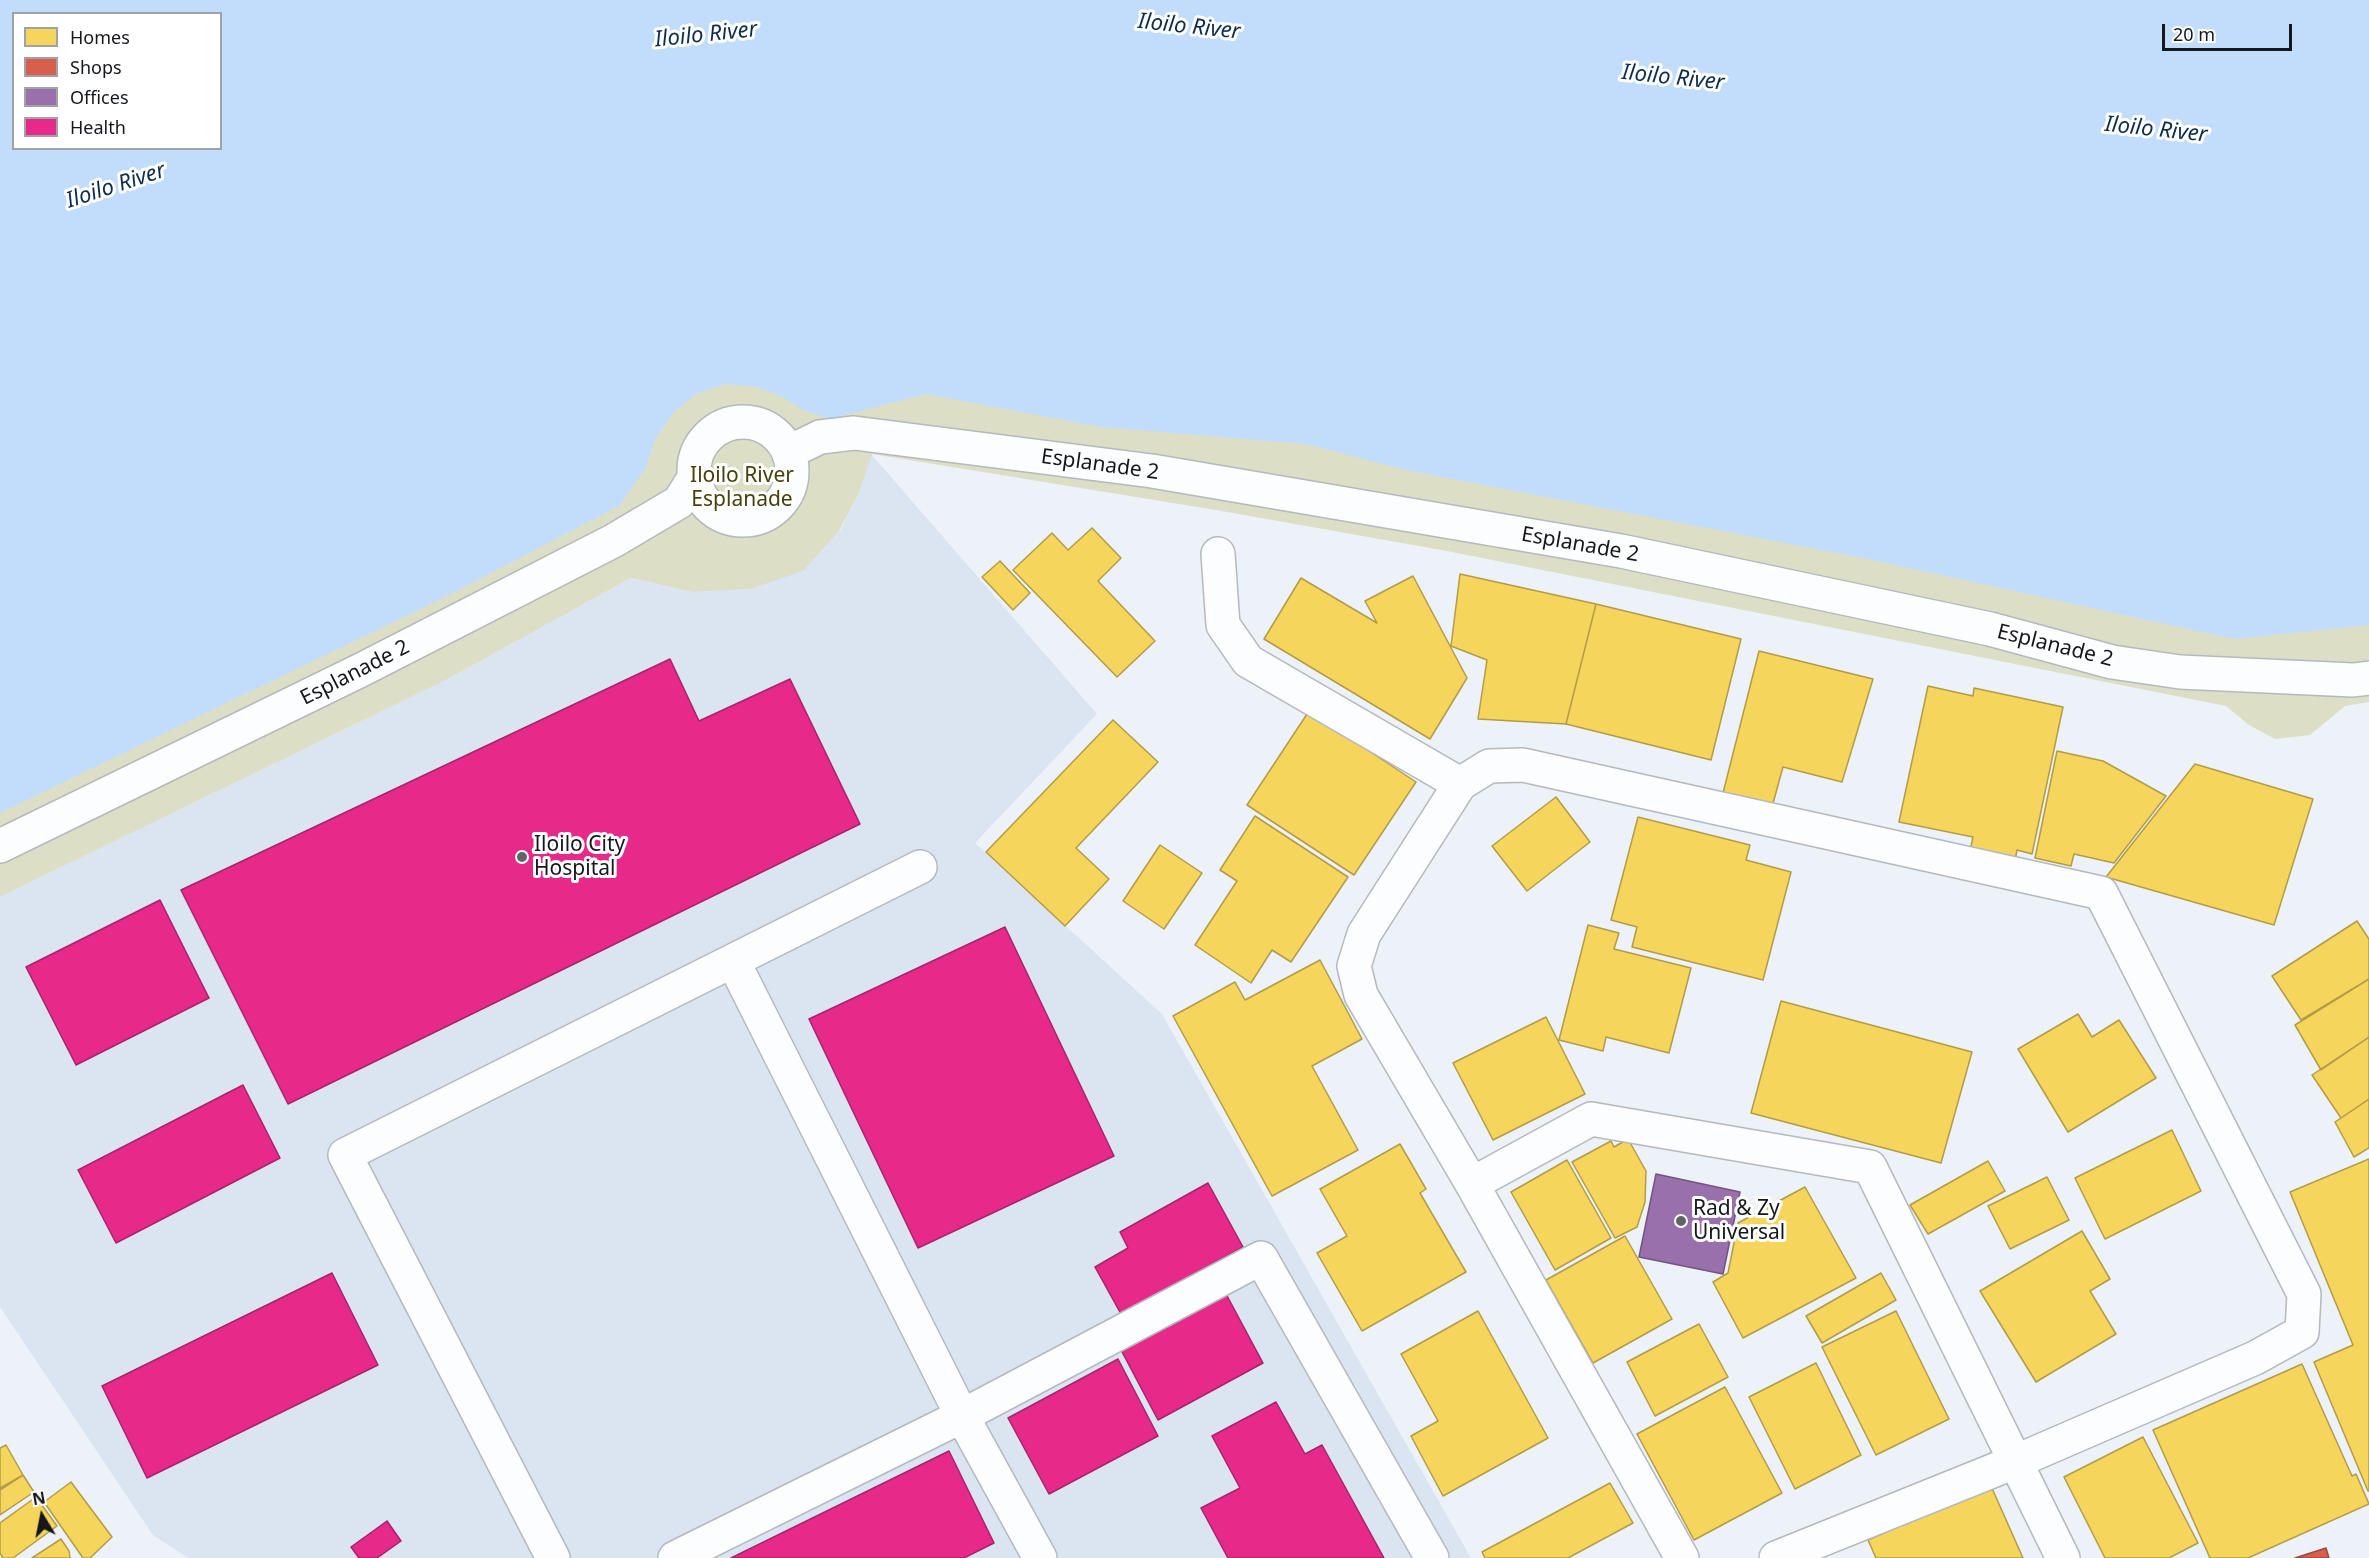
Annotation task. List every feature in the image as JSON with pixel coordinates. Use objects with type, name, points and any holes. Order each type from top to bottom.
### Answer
[{"type":"street","name":"Esplanade 2","points":[[0,846],[362,670],[613,541],[679,502],[694,478],[694,462],[699,448],[709,435],[722,426],[730,424],[753,423],[768,429],[781,439],[789,452],[820,437],[854,433],[1152,471],[1621,551],[1990,629],[2112,662],[2180,672],[2353,680],[2369,678]]},
{"type":"street","points":[[694,478],[699,494],[709,507],[723,516],[740,520],[756,518],[771,511],[783,499],[790,484],[792,468],[789,452]]},
{"type":"street","points":[[1218,554],[1222,625],[1248,661],[1460,784]]},
{"type":"street","points":[[1682,1558],[1472,1184],[1361,995],[1354,966],[1364,934],[1460,784],[1489,766],[1523,765],[2101,893],[2304,1294],[2302,1332],[2255,1358],[2017,1461],[1776,1558]]},
{"type":"street","points":[[553,1558],[345,1155],[920,867]]},
{"type":"street","points":[[733,961],[962,1416],[1040,1558]]},
{"type":"street","points":[[1472,1184],[1591,1119],[1870,1167],[2063,1558]]},
{"type":"street","points":[[675,1558],[962,1416],[1261,1258],[1432,1558]]},
{"type":"shaded area","points":[[871,454],[1097,714],[975,843],[1162,1014],[1471,1558],[188,1558],[153,1535],[0,1307],[0,897],[444,681],[631,578],[692,592],[749,589],[840,531],[858,495]]},
{"type":"green space","name":"Iloilo River Esplanade","points":[[690,346],[891,384],[2369,595],[2369,702],[2345,706],[2310,735],[2275,739],[2249,725],[2226,706],[1447,551],[1216,510],[872,454],[858,495],[839,531],[803,571],[750,589],[692,592],[631,578],[444,681],[0,897],[0,726]]},
{"type":"water","name":"Iloilo River","points":[[0,0],[2369,0],[2369,625],[2234,639],[1868,559],[1406,470],[1306,444],[1101,427],[926,394],[830,419],[803,410],[783,397],[757,387],[725,384],[696,394],[673,413],[656,438],[645,469],[619,506],[445,597],[0,813]]},
{"type":"building: Homes","points":[[1092,528],[1121,558],[1098,581],[1155,641],[1117,677],[1013,570],[1052,533],[1068,550]]},
{"type":"building: Homes","points":[[1000,561],[1030,593],[1013,610],[982,577]]},
{"type":"building: Homes","points":[[1460,574],[1596,604],[1566,724],[1478,719],[1487,660],[1451,646]]},
{"type":"building: Homes","points":[[1413,576],[1467,678],[1430,739],[1264,639],[1301,578],[1377,623],[1365,601]]},
{"type":"building: Homes","points":[[1596,604],[1741,639],[1711,760],[1566,724]]},
{"type":"building: Homes","points":[[1759,651],[1873,679],[1842,782],[1783,767],[1772,807],[1722,797]]},
{"type":"building: Homes","points":[[1928,686],[1973,696],[1974,688],[2063,707],[2032,854],[2017,850],[2015,861],[1970,851],[1973,837],[1899,822]]},
{"type":"building: Homes","points":[[1309,711],[1416,782],[1354,875],[1247,805]]},
{"type":"building: Homes","points":[[1113,720],[1158,762],[1076,848],[1109,879],[1065,926],[986,852]]},
{"type":"building: Homes","points":[[2057,751],[2103,761],[2166,796],[2114,863],[2074,854],[2071,866],[2035,858]]},
{"type":"building: Homes","points":[[2195,764],[2313,799],[2274,925],[2106,877]]},
{"type":"building: Homes","points":[[1556,797],[1590,842],[1527,891],[1492,846]]},
{"type":"building: Homes","points":[[1255,816],[1348,877],[1291,962],[1272,950],[1251,983],[1195,945],[1237,881],[1220,870]]},
{"type":"building: Homes","points":[[1638,817],[1750,845],[1746,860],[1791,872],[1763,980],[1632,947],[1637,927],[1611,920]]},
{"type":"building: Homes","points":[[1160,845],[1202,873],[1164,929],[1123,901]]},
{"type":"building: Homes","points":[[2357,921],[2369,939],[2369,979],[2301,1020],[2272,976]]},
{"type":"building: Homes","points":[[1588,925],[1619,933],[1614,949],[1691,968],[1669,1053],[1606,1037],[1603,1051],[1559,1040]]},
{"type":"building: Homes","points":[[1320,960],[1362,1039],[1312,1066],[1358,1150],[1272,1196],[1173,1016],[1235,982],[1245,1000]]},
{"type":"building: Homes","points":[[2369,979],[2369,1037],[2321,1070],[2295,1025]]},
{"type":"building: Homes","points":[[1781,1001],[1972,1052],[1941,1163],[1751,1113]]},
{"type":"building: Homes","points":[[2078,1014],[2092,1037],[2119,1020],[2156,1078],[2068,1132],[2018,1049]]},
{"type":"building: Homes","points":[[1546,1017],[1585,1094],[1493,1140],[1453,1063]]},
{"type":"building: Homes","points":[[2369,1037],[2369,1099],[2341,1118],[2312,1075]]},
{"type":"building: Homes","points":[[2369,1099],[2369,1148],[2354,1157],[2335,1122]]},
{"type":"building: Homes","points":[[2172,1130],[2201,1191],[2105,1239],[2075,1178]]},
{"type":"building: Homes","points":[[1628,1139],[1646,1171],[1645,1202],[1637,1227],[1615,1238],[1572,1162],[1611,1141],[1614,1147]]},
{"type":"building: Homes","points":[[1400,1144],[1426,1189],[1420,1193],[1466,1272],[1362,1331],[1317,1253],[1347,1236],[1320,1189]]},
{"type":"building: Homes","points":[[2369,1159],[2368,1491],[2314,1362],[2353,1345],[2290,1192]]},
{"type":"building: Homes","points":[[1567,1160],[1611,1238],[1555,1270],[1511,1192]]},
{"type":"building: Homes","points":[[1988,1161],[2005,1191],[1928,1234],[1910,1205]]},
{"type":"building: Homes","points":[[2047,1177],[2069,1220],[2010,1249],[1988,1206]]},
{"type":"building: Homes","points":[[1805,1187],[1856,1278],[1743,1338],[1713,1282],[1728,1273],[1738,1223]]},
{"type":"building: Homes","points":[[2082,1231],[2110,1279],[2090,1291],[2116,1334],[2036,1382],[1980,1291]]},
{"type":"building: Homes","points":[[1625,1236],[1672,1319],[1593,1363],[1546,1280]]},
{"type":"building: Homes","points":[[1881,1273],[1896,1300],[1822,1343],[1806,1316]]},
{"type":"building: Homes","points":[[1478,1311],[1548,1438],[1443,1496],[1411,1436],[1438,1421],[1401,1354]]},
{"type":"building: Homes","points":[[1896,1311],[1949,1419],[1876,1455],[1822,1347]]},
{"type":"building: Homes","points":[[1699,1324],[1728,1377],[1655,1416],[1627,1362]]},
{"type":"building: Homes","points":[[1816,1363],[1861,1455],[1795,1489],[1749,1397]]},
{"type":"building: Homes","points":[[2302,1364],[2352,1476],[2356,1474],[2369,1504],[2248,1558],[2210,1558],[2153,1430]]},
{"type":"building: Homes","points":[[1725,1387],[1782,1493],[1694,1540],[1637,1434]]},
{"type":"building: Homes","points":[[2143,1437],[2198,1543],[2169,1558],[2105,1558],[2064,1477]]},
{"type":"building: Homes","points":[[6,1445],[23,1475],[0,1488],[0,1448]]},
{"type":"building: Homes","points":[[23,1475],[34,1492],[0,1515],[0,1490]]},
{"type":"building: Homes","points":[[71,1482],[112,1537],[90,1558],[83,1558],[44,1502]]},
{"type":"building: Homes","points":[[1610,1483],[1633,1523],[1568,1558],[1485,1558],[1482,1552]]},
{"type":"building: Homes","points":[[1991,1486],[2023,1558],[1876,1558],[1868,1540]]},
{"type":"building: Homes","points":[[36,1497],[57,1526],[13,1558],[3,1558],[0,1553],[0,1523]]},
{"type":"building: Homes","points":[[61,1539],[69,1551],[70,1558],[32,1558]]},
{"type":"building: Shops","points":[[2326,1548],[2329,1558],[2295,1558]]},
{"type":"building: Offices","points":[[1656,1174],[1740,1192],[1723,1274],[1639,1257]]},
{"type":"building: Health","name":"Iloilo City Hospital","points":[[670,659],[699,721],[790,679],[860,824],[288,1104],[181,890]]},
{"type":"building: Health","points":[[160,900],[209,998],[76,1065],[26,967]]},
{"type":"building: Health","points":[[1005,927],[1114,1156],[918,1248],[809,1019]]},
{"type":"building: Health","points":[[243,1085],[280,1158],[116,1243],[78,1170]]},
{"type":"building: Health","points":[[1208,1183],[1243,1247],[1121,1314],[1095,1267],[1128,1248],[1120,1232]]},
{"type":"building: Health","points":[[332,1273],[378,1365],[147,1478],[102,1386]]},
{"type":"building: Health","points":[[1225,1292],[1263,1363],[1158,1420],[1120,1348]]},
{"type":"building: Health","points":[[1118,1359],[1158,1436],[1049,1494],[1008,1418]]},
{"type":"building: Health","points":[[1276,1402],[1305,1454],[1322,1445],[1384,1558],[1228,1558],[1201,1508],[1240,1488],[1212,1436]]},
{"type":"building: Health","points":[[949,1451],[994,1543],[964,1558],[731,1558]]},
{"type":"building: Health","points":[[387,1521],[401,1541],[377,1558],[359,1558],[351,1547]]},
{"type":"place","name":"Iloilo City Hospital","points":[[522,857]]},
{"type":"place","name":"Rad & Zy Universal","points":[[1681,1221]]}]
